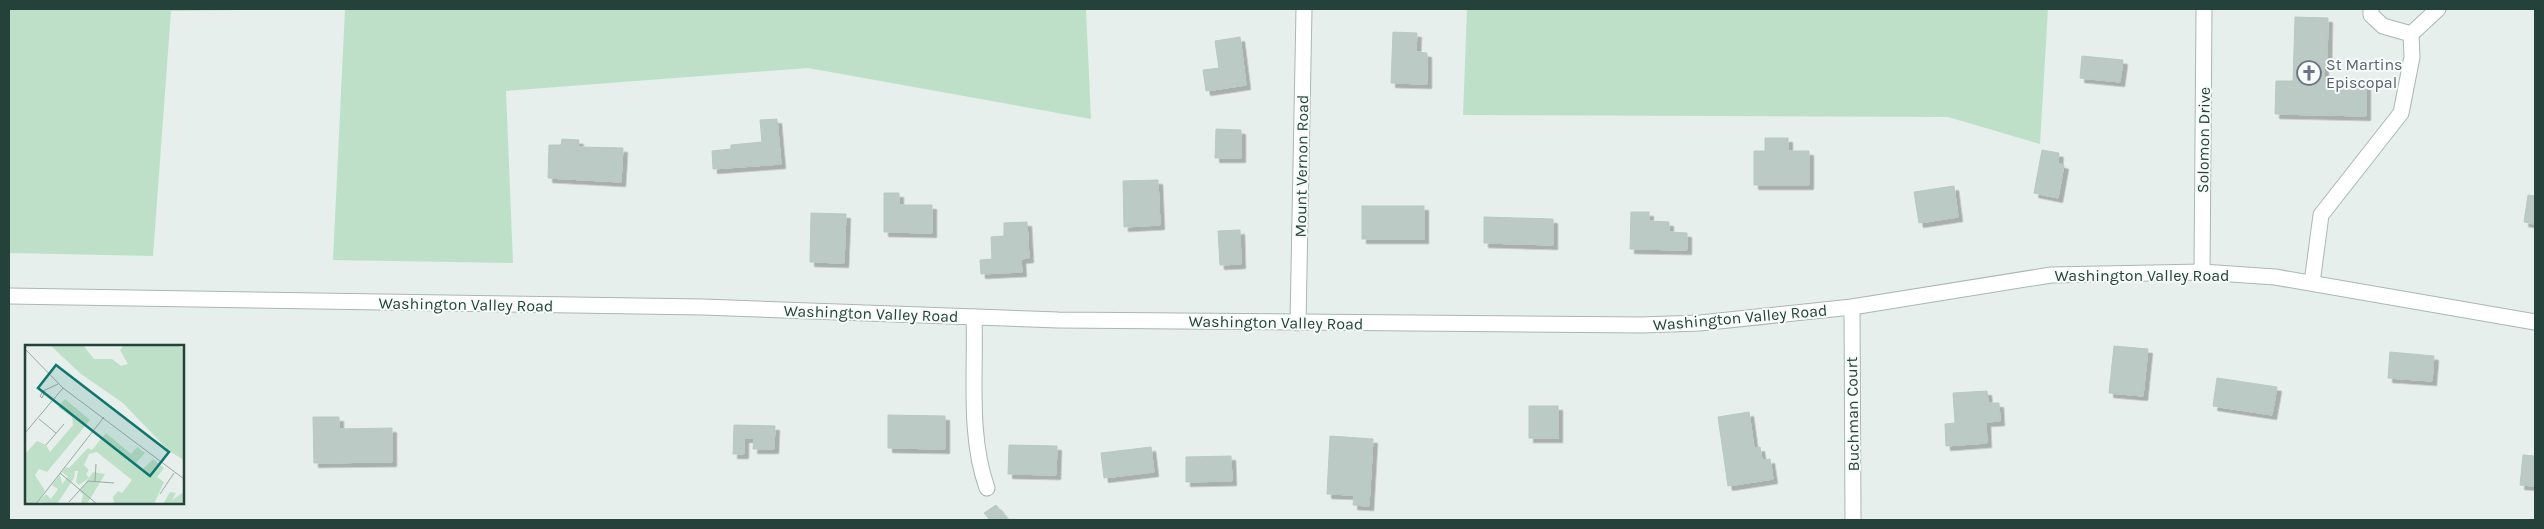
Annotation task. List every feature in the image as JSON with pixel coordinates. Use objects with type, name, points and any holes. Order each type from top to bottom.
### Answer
[{"type":"street","name":"Mount Vernon Road","points":[[1298,323],[1304,9]]},
{"type":"street","name":"Solomon Drive","points":[[2202,272],[2204,9]]},
{"type":"street","points":[[2371,9],[2371,15],[2383,26],[2411,34]]},
{"type":"street","points":[[2312,283],[2321,215],[2401,113],[2412,57],[2411,34],[2438,9]]},
{"type":"street","name":"Washington Valley Road","points":[[9,296],[703,307],[974,317],[1298,323],[1642,325],[1700,323],[1852,307],[2051,275],[2202,272],[2275,277],[2535,322]]},
{"type":"street","name":"Buchman Court","points":[[1852,307],[1854,520]]},
{"type":"street","points":[[974,317],[976,436],[981,471],[987,488]]},
{"type":"green space","points":[[9,9],[312,9],[171,11],[153,256],[9,253]]},
{"type":"green space","points":[[345,9],[1086,9],[1091,119],[808,68],[506,91],[513,263],[333,260]]},
{"type":"green space","points":[[1467,9],[2048,9],[2040,144],[1948,117],[1463,115]]},
{"type":"building","name":"St Martins Episcopal","points":[[2295,17],[2328,18],[2327,65],[2324,65],[2324,83],[2366,84],[2366,116],[2275,114],[2276,81],[2293,81]]},
{"type":"building","points":[[1393,32],[1417,33],[1416,52],[1427,53],[1427,84],[1391,83]]},
{"type":"building","points":[[1240,37],[1246,85],[1206,91],[1203,70],[1219,68],[1215,41]]},
{"type":"building","points":[[2082,56],[2123,60],[2120,82],[2080,78]]},
{"type":"building","points":[[777,119],[781,164],[713,169],[712,151],[731,149],[731,145],[762,142],[760,120]]},
{"type":"building","points":[[1216,129],[1241,130],[1241,158],[1215,158]]},
{"type":"building","points":[[1765,138],[1788,138],[1788,151],[1809,151],[1809,185],[1754,185],[1754,151],[1765,151]]},
{"type":"building","points":[[562,139],[579,140],[578,147],[623,148],[621,182],[548,178],[549,145],[561,145]]},
{"type":"building","points":[[2042,150],[2059,153],[2058,163],[2064,165],[2058,198],[2034,193]]},
{"type":"building","points":[[1158,180],[1160,225],[1124,227],[1123,181]]},
{"type":"building","points":[[1954,186],[1958,217],[1919,223],[1914,192]]},
{"type":"building","points":[[884,193],[899,193],[899,205],[932,205],[932,233],[884,232]]},
{"type":"building","points":[[2528,195],[2535,196],[2535,224],[2524,222]]},
{"type":"building","points":[[1362,206],[1424,206],[1424,239],[1362,239]]},
{"type":"building","points":[[1631,212],[1649,212],[1649,221],[1669,222],[1669,232],[1687,233],[1687,250],[1630,249]]},
{"type":"building","points":[[811,213],[846,214],[844,263],[810,262]]},
{"type":"building","points":[[1484,217],[1553,219],[1553,245],[1484,243]]},
{"type":"building","points":[[1027,222],[1029,258],[1021,259],[1022,272],[981,274],[980,260],[992,259],[991,237],[1004,236],[1004,223]]},
{"type":"building","points":[[1240,230],[1241,264],[1220,265],[1218,231]]},
{"type":"building","points":[[2114,346],[2148,349],[2143,396],[2109,393]]},
{"type":"building","points":[[2390,352],[2434,356],[2432,381],[2388,378]]},
{"type":"building","points":[[2217,378],[2277,387],[2272,415],[2213,406]]},
{"type":"building","points":[[1987,391],[1988,403],[1999,403],[2000,421],[1986,422],[1987,443],[1946,446],[1945,424],[1955,423],[1953,393]]},
{"type":"building","points":[[1529,406],[1558,406],[1558,438],[1529,438]]},
{"type":"building","points":[[1749,412],[1754,448],[1760,447],[1762,460],[1770,459],[1773,479],[1728,486],[1718,417]]},
{"type":"building","points":[[888,415],[945,416],[945,449],[888,448]]},
{"type":"building","points":[[313,417],[339,417],[339,429],[392,428],[392,462],[314,463]]},
{"type":"building","points":[[734,425],[775,426],[774,449],[753,449],[754,438],[744,438],[744,454],[733,454]]},
{"type":"building","points":[[1330,436],[1373,439],[1369,506],[1353,505],[1354,495],[1327,494]]},
{"type":"building","points":[[1009,445],[1057,446],[1056,475],[1008,474]]},
{"type":"building","points":[[1151,447],[1154,472],[1104,478],[1101,453]]},
{"type":"building","points":[[2523,455],[2535,456],[2535,486],[2520,485]]},
{"type":"building","points":[[1231,456],[1232,481],[1186,482],[1186,457]]},
{"type":"building","points":[[996,505],[1008,520],[990,520],[984,513]]},
{"type":"place","name":"St Martins Episcopal","points":[[2309,73]]}]
